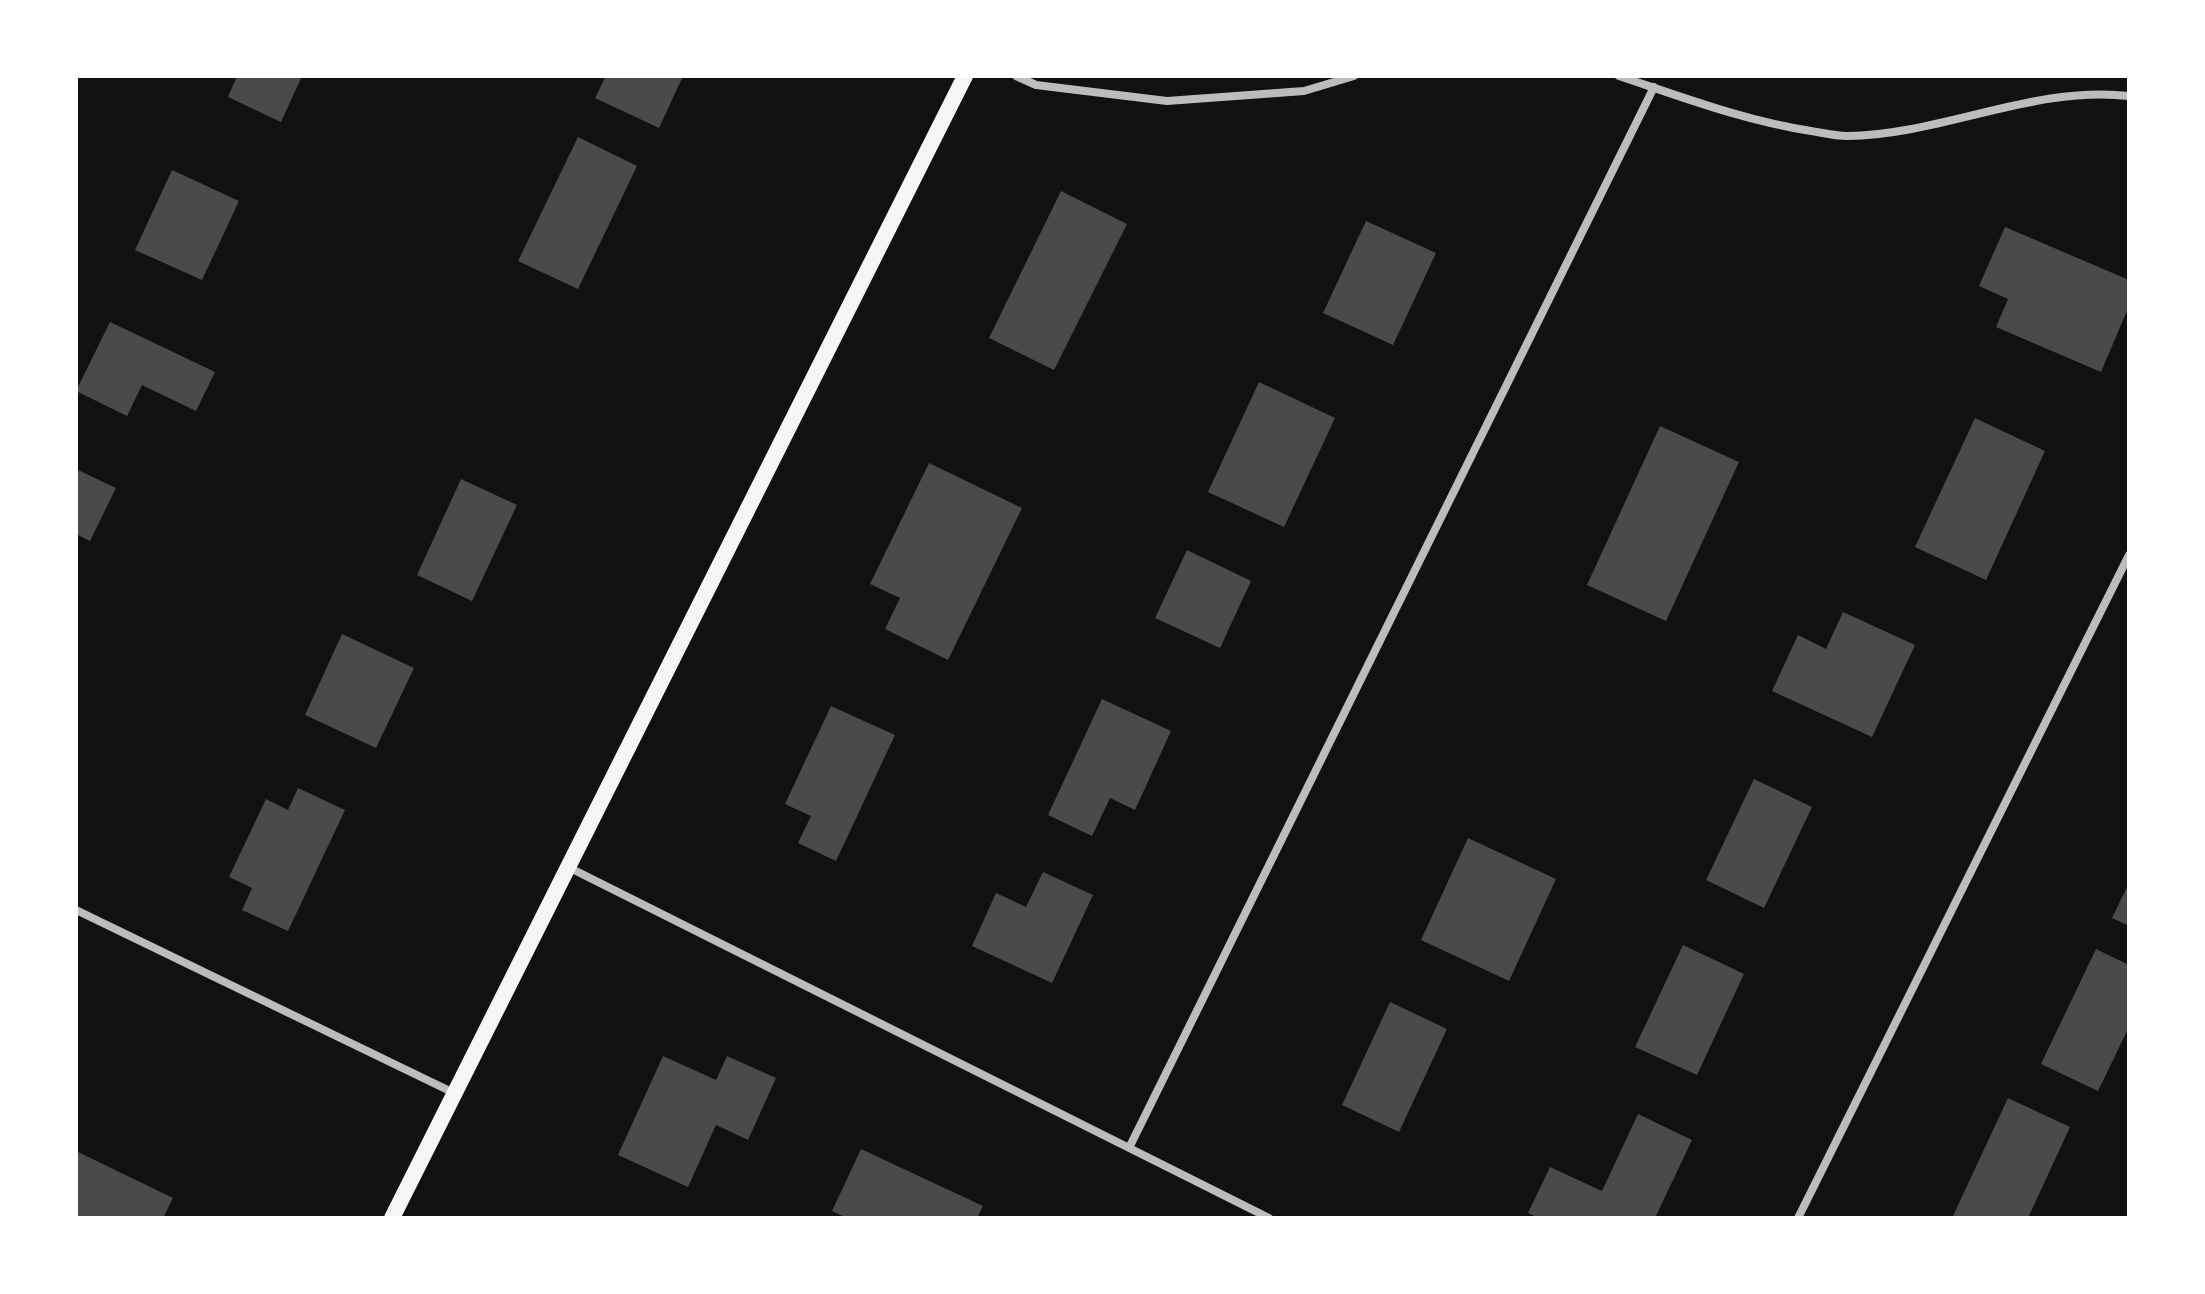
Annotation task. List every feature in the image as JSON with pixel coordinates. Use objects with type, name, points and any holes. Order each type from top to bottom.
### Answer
[{"type":"main road","points":[[392,1218],[965,76]]},
{"type":"street","points":[[1016,76],[1036,85],[1167,101],[1304,91],[1354,76]]},
{"type":"street","points":[[1619,76],[1731,113],[1790,128],[1846,136],[1896,132],[2049,100],[2101,93],[2129,96]]},
{"type":"street","points":[[1129,1148],[1654,87]]},
{"type":"street","points":[[1798,1218],[2129,555]]},
{"type":"street","points":[[567,866],[1269,1218]]},
{"type":"street","points":[[76,910],[455,1093]]},
{"type":"building","points":[[237,76],[302,76],[281,122],[228,97]]},
{"type":"building","points":[[606,76],[683,76],[659,128],[595,98]]},
{"type":"building","points":[[578,137],[637,166],[578,289],[518,261]]},
{"type":"building","points":[[172,170],[239,201],[202,280],[135,250]]},
{"type":"building","points":[[1061,191],[1127,224],[1054,370],[989,338]]},
{"type":"building","points":[[1366,221],[1436,253],[1393,345],[1323,313]]},
{"type":"building","points":[[2005,227],[2129,280],[2129,306],[2101,372],[1996,327],[2008,299],[1979,286]]},
{"type":"building","points":[[110,322],[215,372],[196,411],[142,385],[127,416],[76,391]]},
{"type":"building","points":[[1259,382],[1335,418],[1284,527],[1208,492]]},
{"type":"building","points":[[1975,418],[2045,451],[1986,580],[1915,547]]},
{"type":"building","points":[[1660,426],[1739,462],[1666,621],[1587,585]]},
{"type":"building","points":[[929,463],[1022,508],[948,660],[885,629],[900,598],[870,584]]},
{"type":"building","points":[[76,469],[116,488],[90,541],[76,534]]},
{"type":"building","points":[[461,479],[517,505],[472,601],[417,575]]},
{"type":"building","points":[[1187,550],[1251,581],[1220,648],[1155,618]]},
{"type":"building","points":[[1843,612],[1915,645],[1872,737],[1772,691],[1798,635],[1826,649]]},
{"type":"building","points":[[342,634],[414,668],[376,748],[305,715]]},
{"type":"building","points":[[1102,699],[1171,731],[1135,810],[1110,798],[1092,836],[1048,815]]},
{"type":"building","points":[[831,706],[895,735],[836,861],[798,843],[811,816],[785,804]]},
{"type":"building","points":[[1754,779],[1812,807],[1764,908],[1706,880]]},
{"type":"building","points":[[298,788],[345,810],[288,931],[242,910],[252,888],[229,877],[266,799],[288,810]]},
{"type":"building","points":[[1468,838],[1556,879],[1509,981],[1421,940]]},
{"type":"building","points":[[1043,872],[1093,895],[1052,983],[972,946],[996,893],[1026,907]]},
{"type":"building","points":[[2129,883],[2129,926],[2112,918]]},
{"type":"building","points":[[1683,945],[1744,974],[1697,1075],[1635,1047]]},
{"type":"building","points":[[2096,949],[2129,965],[2129,1027],[2098,1091],[2041,1064]]},
{"type":"building","points":[[1390,1002],[1447,1029],[1399,1132],[1342,1105]]},
{"type":"building","points":[[663,1056],[716,1080],[727,1056],[776,1078],[748,1140],[716,1125],[688,1187],[618,1155]]},
{"type":"building","points":[[2008,1098],[2070,1127],[2028,1218],[1952,1218]]},
{"type":"building","points":[[1638,1114],[1692,1140],[1655,1218],[1539,1218],[1528,1213],[1550,1167],[1602,1191]]},
{"type":"building","points":[[861,1149],[983,1206],[977,1218],[847,1218],[832,1211]]},
{"type":"building","points":[[76,1151],[173,1198],[163,1218],[76,1218]]}]
